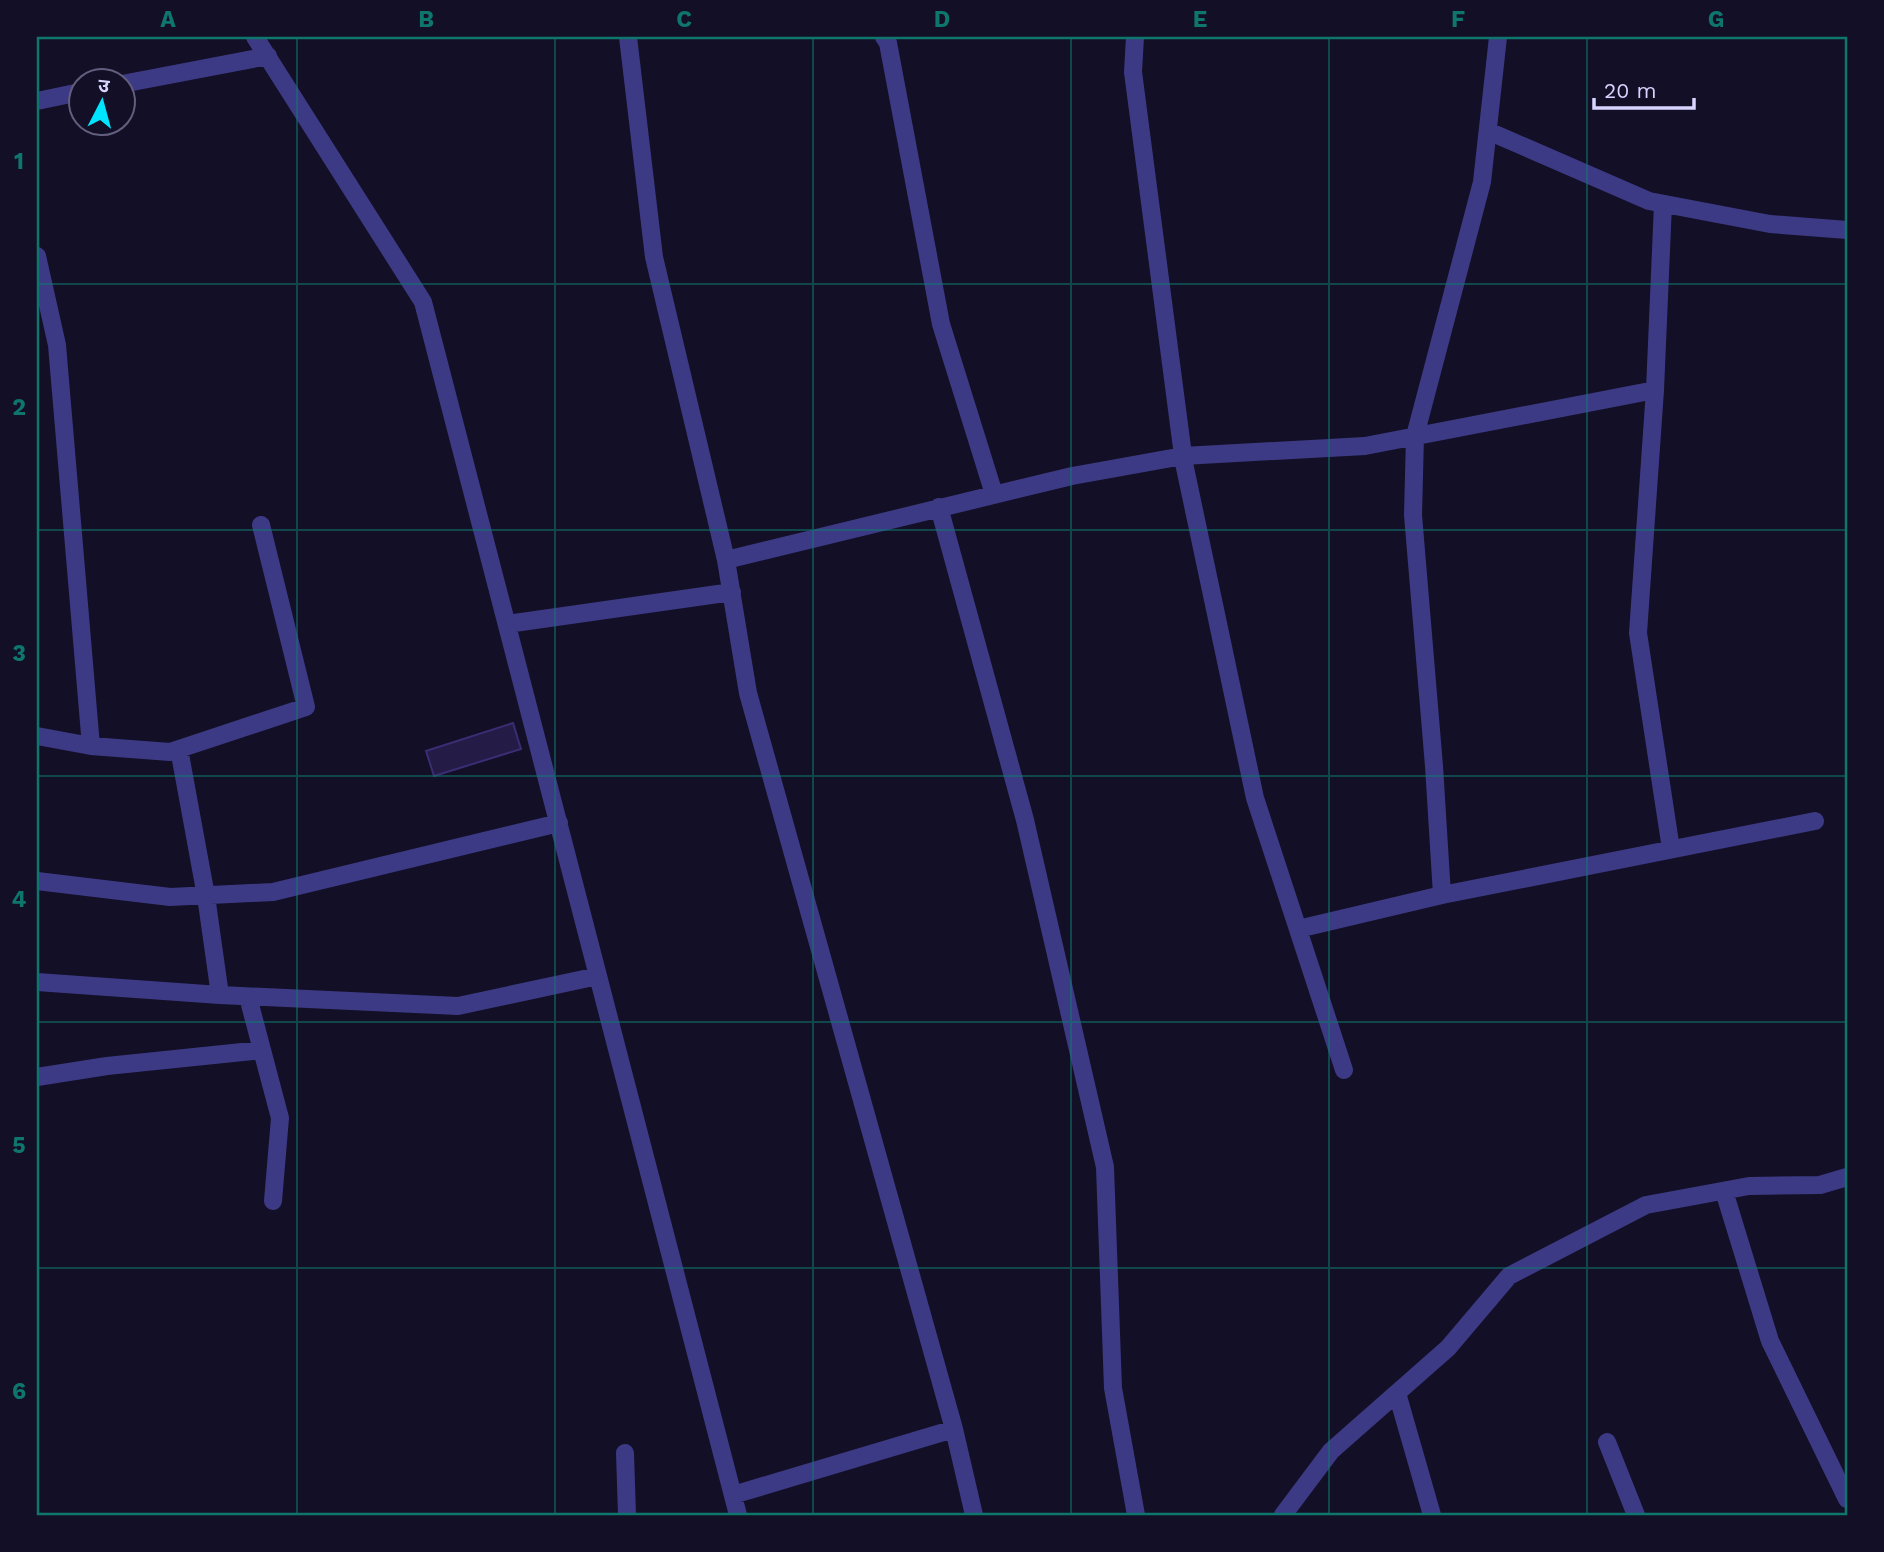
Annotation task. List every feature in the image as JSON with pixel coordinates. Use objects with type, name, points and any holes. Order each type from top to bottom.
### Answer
[{"type":"street","points":[[255,37],[423,302],[738,1515]]},
{"type":"street","points":[[628,37],[654,257],[726,560],[748,693],[954,1429],[974,1515]]},
{"type":"street","points":[[884,37],[888,43],[941,324],[994,494]]},
{"type":"street","points":[[1135,37],[1133,72],[1183,456],[1255,798],[1344,1070]]},
{"type":"street","points":[[1442,894],[1413,515],[1415,436],[1482,182],[1498,37]]},
{"type":"street","points":[[136,81],[268,56]]},
{"type":"street","points":[[37,101],[66,95]]},
{"type":"street","points":[[1488,131],[1649,201],[1770,224],[1847,230]]},
{"type":"street","points":[[1664,204],[1639,633],[1671,849]]},
{"type":"street","points":[[37,256],[57,345],[91,746]]},
{"type":"street","points":[[726,560],[1072,475],[1183,456],[1365,446],[1655,390]]},
{"type":"street","points":[[939,507],[1025,820],[1105,1167],[1113,1388],[1136,1515]]},
{"type":"street","points":[[37,736],[91,746],[170,752],[306,707],[261,525]]},
{"type":"street","points":[[507,624],[732,592]]},
{"type":"street","points":[[179,749],[206,896],[220,995]]},
{"type":"street","points":[[1298,929],[1442,894],[1815,821]]},
{"type":"street","points":[[37,881],[170,897],[273,892],[559,823]]},
{"type":"street","points":[[37,982],[248,997],[458,1006],[598,976]]},
{"type":"street","points":[[248,997],[280,1118],[273,1201]]},
{"type":"street","points":[[37,1077],[107,1066],[262,1050]]},
{"type":"street","points":[[1283,1515],[1331,1451],[1448,1348],[1509,1276],[1646,1205],[1749,1186],[1820,1185],[1847,1177]]},
{"type":"street","points":[[1724,1191],[1770,1341],[1847,1499]]},
{"type":"street","points":[[1397,1393],[1432,1515]]},
{"type":"street","points":[[733,1495],[954,1429]]},
{"type":"street","points":[[1607,1442],[1636,1515]]},
{"type":"street","points":[[625,1454],[627,1515]]},
{"type":"building","points":[[513,723],[521,749],[434,776],[426,751]]}]
